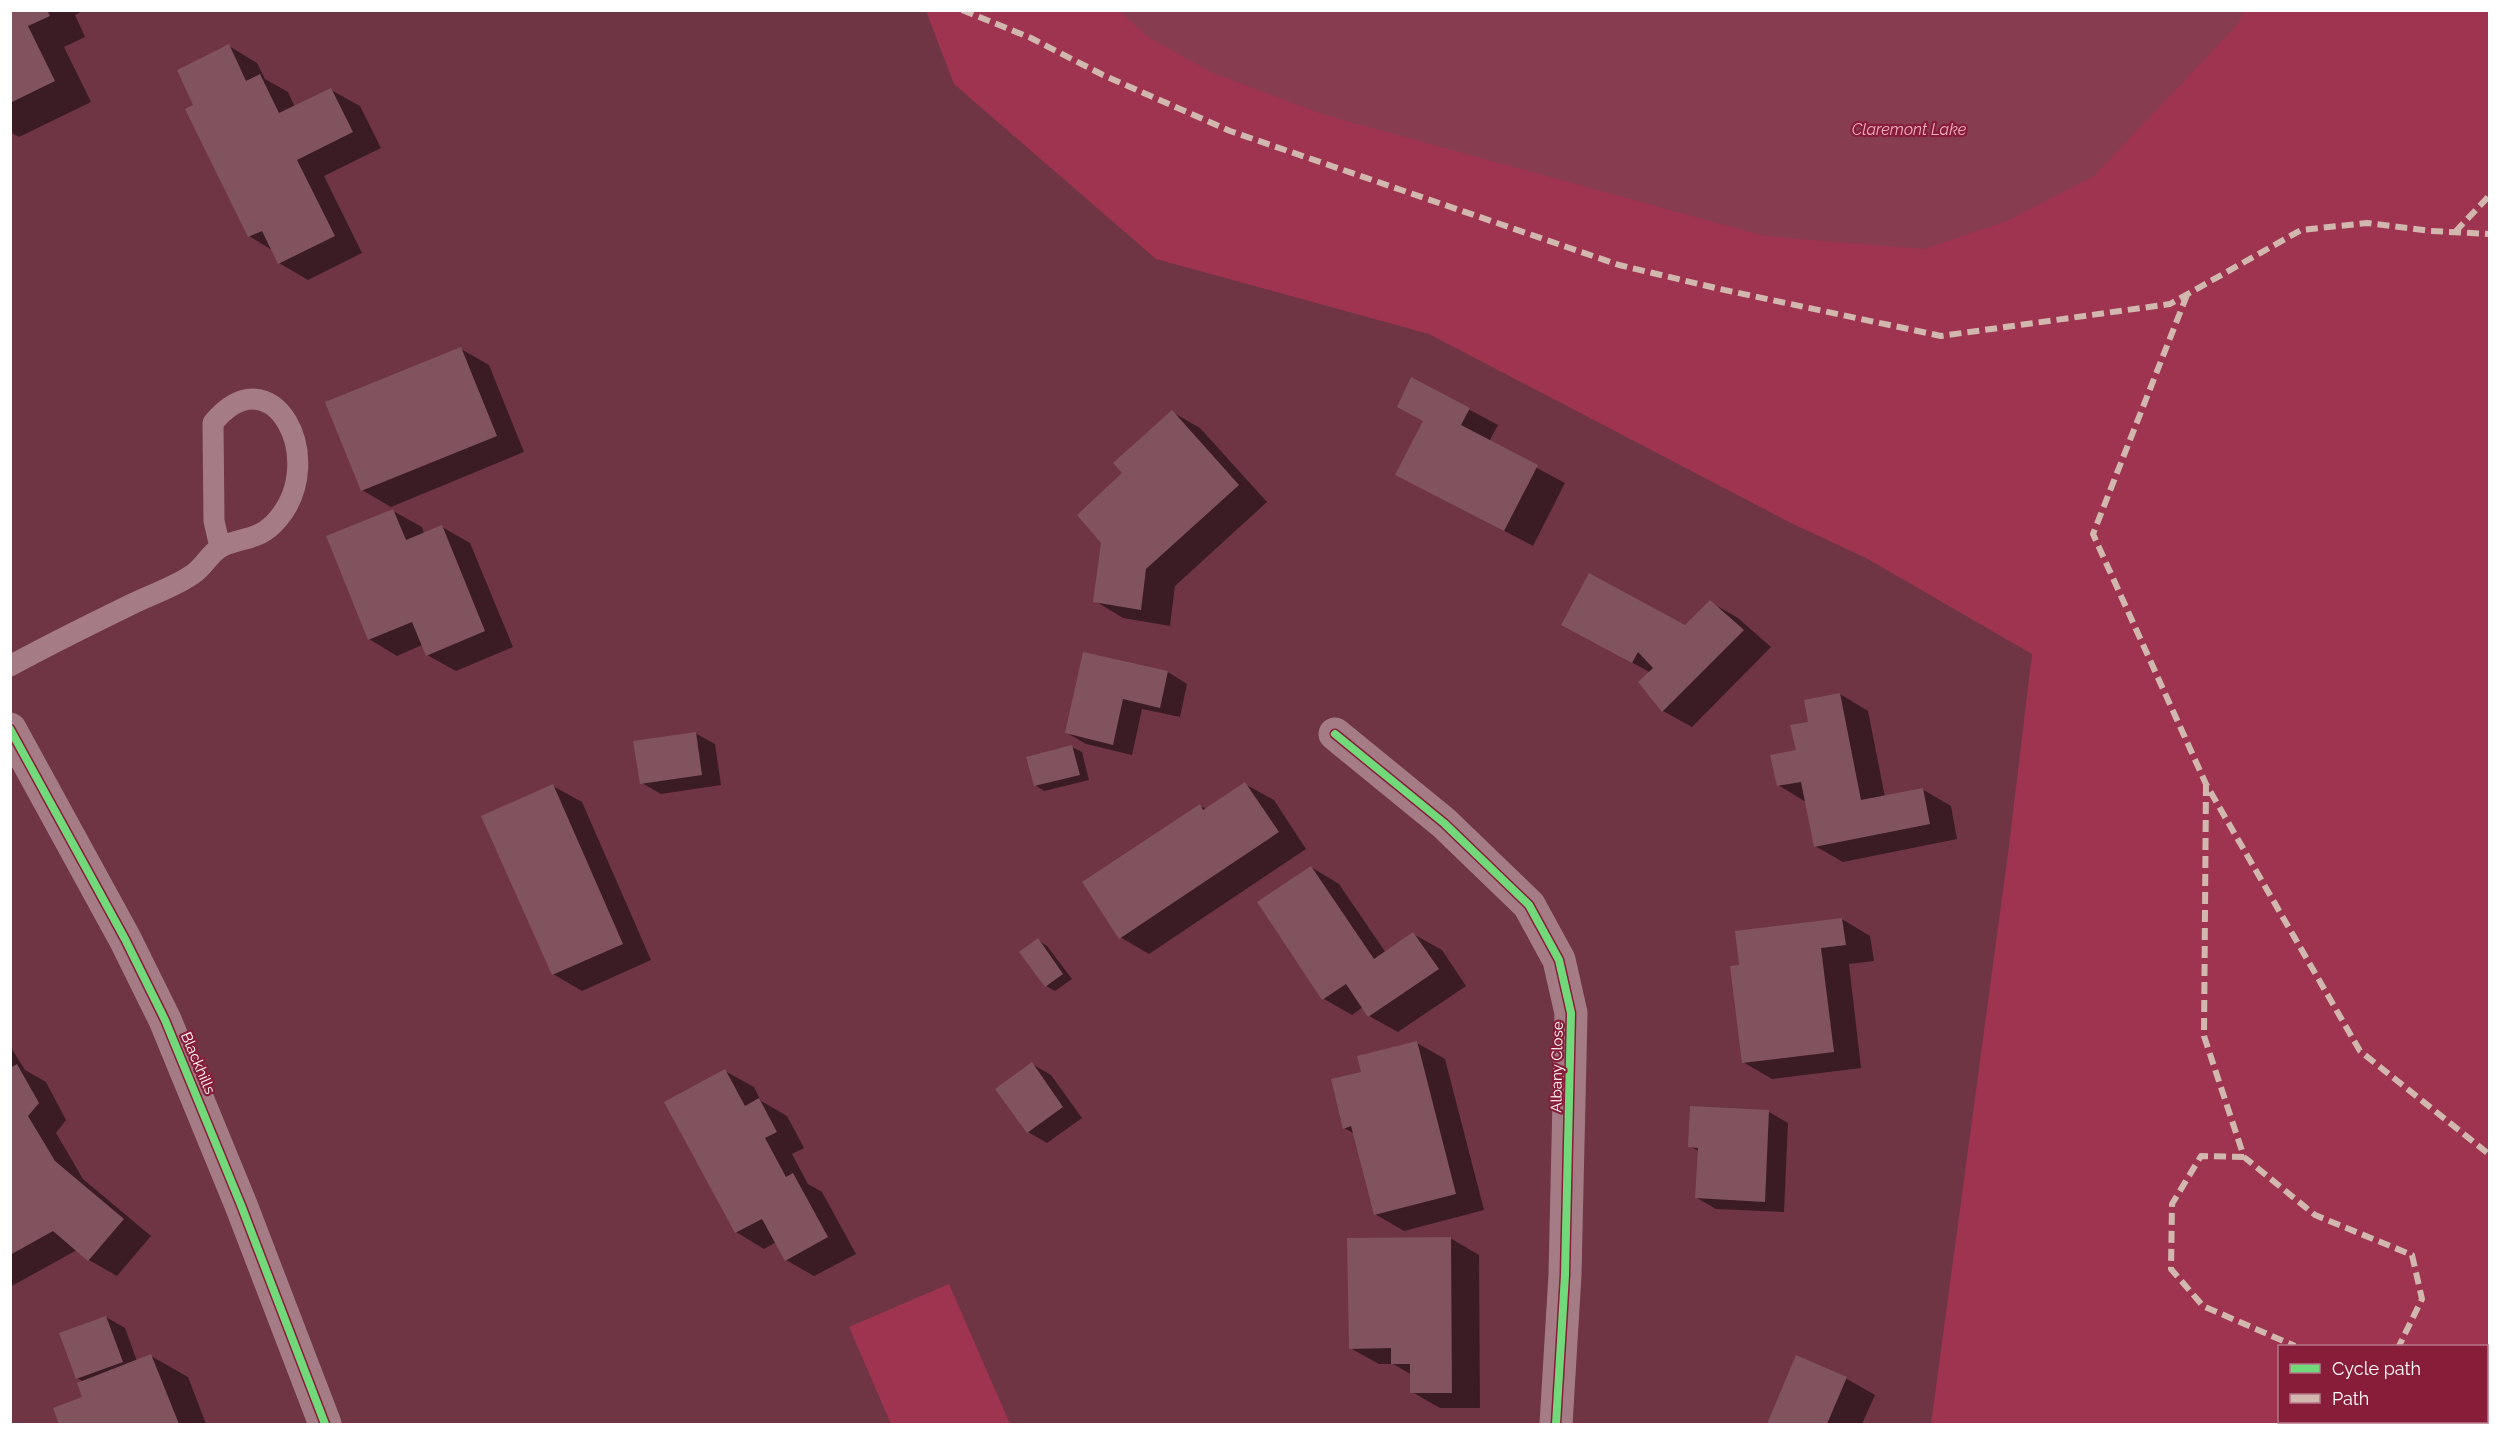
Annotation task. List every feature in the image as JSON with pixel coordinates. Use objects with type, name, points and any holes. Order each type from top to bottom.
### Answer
[{"type":"street","name":"Blackhills","points":[[10,729],[125,939],[165,1020],[228,1172],[325,1425]]},
{"type":"street","name":"Albany Close","points":[[1335,734],[1443,823],[1528,905],[1559,960],[1571,1013],[1565,1275],[1556,1425]]},
{"type":"lane","points":[[10,666],[59,639],[194,574],[220,547],[252,539],[277,520],[291,500],[298,474],[299,455],[287,420],[277,408],[258,400],[239,401],[224,409],[213,423],[214,520],[220,547]]},
{"type":"shaded area","points":[[926,11],[2489,11],[2489,1424],[1931,1424],[2009,846],[2032,654],[1866,558],[1791,523],[1429,334],[1156,259],[954,84]]},
{"type":"shaded area","points":[[949,1284],[1010,1424],[891,1424],[849,1327]]},
{"type":"water","name":"Claremont Lake","points":[[1120,11],[2244,11],[2237,25],[2094,176],[2007,221],[1924,249],[1764,236],[1325,115],[1213,73],[1146,36]]},
{"type":"building","points":[[10,10],[47,10],[50,16],[28,26],[55,81],[10,103]]},
{"type":"building","points":[[229,44],[246,81],[260,74],[279,113],[331,88],[353,132],[297,160],[335,236],[278,264],[262,231],[248,237],[185,109],[193,105],[177,70]]},
{"type":"building","points":[[461,347],[497,436],[361,491],[325,402]]},
{"type":"building","points":[[1411,377],[1470,408],[1461,425],[1538,465],[1504,531],[1395,475],[1423,421],[1397,407]]},
{"type":"building","points":[[1172,410],[1239,485],[1146,569],[1141,610],[1093,602],[1101,543],[1077,515],[1122,473],[1113,463]]},
{"type":"building","points":[[393,509],[406,540],[442,525],[485,631],[426,656],[412,622],[368,640],[326,536]]},
{"type":"building","points":[[1589,573],[1685,625],[1710,600],[1744,630],[1662,712],[1638,682],[1653,668],[1638,652],[1632,663],[1561,625]]},
{"type":"building","points":[[1083,652],[1168,671],[1160,708],[1123,699],[1113,745],[1065,733]]},
{"type":"building","points":[[1840,693],[1861,800],[1923,788],[1930,824],[1814,847],[1801,782],[1777,786],[1770,755],[1796,750],[1790,725],[1808,722],[1804,700]]},
{"type":"building","points":[[696,732],[702,775],[640,784],[633,741]]},
{"type":"building","points":[[1072,745],[1080,775],[1034,786],[1026,757]]},
{"type":"building","points":[[1245,782],[1279,832],[1119,939],[1082,882],[1200,804],[1203,810]]},
{"type":"building","points":[[553,784],[623,944],[552,975],[481,816]]},
{"type":"building","points":[[1311,866],[1374,959],[1413,932],[1439,969],[1368,1017],[1346,984],[1322,1000],[1257,902]]},
{"type":"building","points":[[1842,918],[1846,945],[1821,948],[1834,1052],[1742,1063],[1730,966],[1739,965],[1735,931]]},
{"type":"building","points":[[1038,938],[1063,974],[1045,987],[1019,952]]},
{"type":"building","points":[[1417,1041],[1456,1194],[1374,1215],[1351,1126],[1343,1129],[1331,1079],[1361,1072],[1357,1056]]},
{"type":"building","points":[[1032,1062],[1063,1107],[1027,1133],[995,1089]]},
{"type":"building","points":[[17,1064],[39,1103],[28,1116],[55,1161],[124,1219],[88,1261],[53,1231],[10,1255],[10,1068]]},
{"type":"building","points":[[725,1069],[745,1106],[759,1098],[777,1132],[765,1138],[786,1177],[793,1173],[828,1237],[785,1261],[762,1219],[735,1233],[664,1102]]},
{"type":"building","points":[[1690,1106],[1769,1110],[1765,1202],[1695,1198],[1698,1148],[1688,1147]]},
{"type":"building","points":[[1451,1237],[1452,1393],[1410,1393],[1410,1364],[1391,1364],[1391,1348],[1349,1349],[1347,1238]]},
{"type":"building","points":[[106,1316],[123,1362],[76,1379],[59,1333]]},
{"type":"building","points":[[151,1354],[179,1424],[59,1424],[53,1408],[82,1397],[77,1383]]},
{"type":"building","points":[[1796,1355],[1847,1377],[1827,1424],[1767,1424]]},
{"type":"marked path","points":[[962,10],[1031,38],[1103,75],[1230,131],[1619,265],[1941,336],[2170,304],[2301,230],[2367,223],[2431,231],[2490,234]]},
{"type":"marked path","points":[[2455,232],[2490,195]]},
{"type":"marked path","points":[[2187,295],[2093,534],[2206,784],[2360,1051],[2490,1155]]},
{"type":"marked path","points":[[2206,784],[2204,1036],[2244,1157],[2315,1215],[2412,1255],[2422,1299],[2399,1345]]},
{"type":"marked path","points":[[2244,1157],[2201,1156],[2172,1204],[2171,1269],[2203,1306],[2293,1345]]},
{"type":"cycle path","points":[[10,729],[125,939],[165,1020],[241,1205],[325,1424]]},
{"type":"cycle path","points":[[1335,734],[1444,823],[1529,905],[1559,960],[1571,1013],[1565,1275],[1556,1424]]}]
